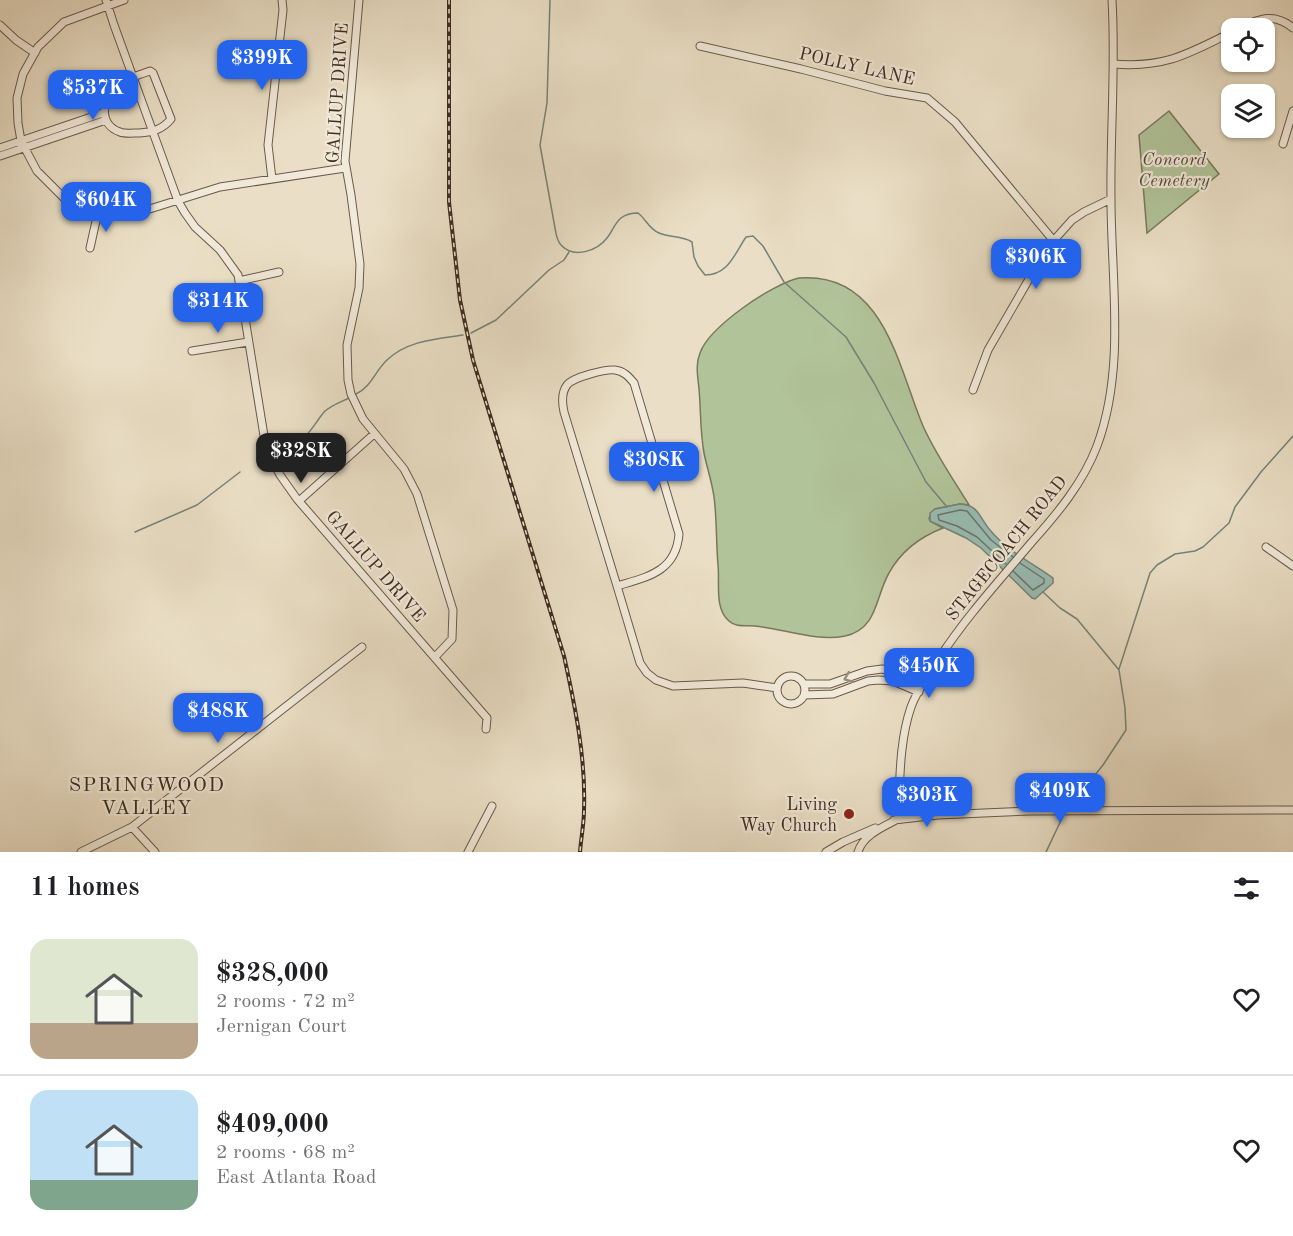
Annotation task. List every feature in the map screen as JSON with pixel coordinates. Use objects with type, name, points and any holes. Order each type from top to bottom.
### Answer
[{"type":"street","points":[[124,0],[107,3],[64,22],[38,47],[23,74],[17,98],[18,123],[23,145],[37,171],[66,201],[104,214],[140,212],[220,187],[345,168]]},
{"type":"street","points":[[272,179],[268,145],[283,10],[282,0]]},
{"type":"street","name":"GALLUP DRIVE","points":[[358,0],[345,168],[360,264],[359,288],[347,345],[348,380],[356,406],[374,434],[411,480],[453,610],[452,639],[435,657]]},
{"type":"street","name":"STAGECOACH ROAD","points":[[897,819],[903,736],[912,706],[923,684],[950,641],[1054,517],[1084,473],[1097,446],[1106,413],[1113,370],[1114,299],[1111,199],[1114,64],[1112,0]]},
{"type":"street","name":"GALLUP DRIVE","points":[[107,3],[178,201],[195,227],[220,250],[238,275],[266,448],[280,475],[299,501],[487,718],[486,729]]},
{"type":"street","points":[[1275,20],[1293,28]]},
{"type":"street","points":[[0,25],[16,40],[35,52]]},
{"type":"street","points":[[1114,64],[1147,65],[1165,62],[1182,57],[1221,38]]},
{"type":"street","name":"POLLY LANE","points":[[700,46],[885,91],[927,98],[955,122],[1053,240]]},
{"type":"street","points":[[150,71],[153,73],[171,118],[165,125],[152,132],[122,133],[113,128],[105,117],[104,104],[114,89],[132,77],[150,71]]},
{"type":"street","points":[[1284,144],[1293,111]]},
{"type":"street","points":[[0,156],[23,145],[105,117]]},
{"type":"street","points":[[0,148],[23,145]]},
{"type":"street","points":[[973,390],[988,350],[1053,240],[1072,220],[1111,199]]},
{"type":"street","points":[[90,248],[98,212]]},
{"type":"street","points":[[239,281],[279,272]]},
{"type":"street","points":[[192,351],[248,342]]},
{"type":"street","points":[[617,586],[660,570],[673,556],[679,534],[634,383],[625,374],[614,370],[573,379],[566,386],[562,399],[564,412],[640,663],[656,680],[673,686],[743,683],[777,688]]},
{"type":"street","points":[[299,501],[374,434]]},
{"type":"street","points":[[1266,547],[1293,566]]},
{"type":"street","points":[[81,852],[132,827],[362,647]]},
{"type":"street","points":[[804,684],[830,684],[867,671],[882,669],[901,673],[923,684]]},
{"type":"street","points":[[787,676],[798,677],[804,684],[804,695],[798,702],[788,704],[779,698],[777,688],[780,680],[787,676]]},
{"type":"street","points":[[804,695],[833,694],[868,681],[878,680],[893,681],[919,692]]},
{"type":"street","points":[[468,852],[492,806]]},
{"type":"street","points":[[826,852],[843,842],[897,819],[938,815],[1029,811],[1293,810]]},
{"type":"street","points":[[858,852],[861,844],[874,833],[897,819]]},
{"type":"street","points":[[132,827],[155,852]]},
{"type":"green space","name":"Concord Cemetery","points":[[1169,111],[1219,174],[1147,233],[1139,135]]},
{"type":"green space","points":[[799,278],[828,280],[851,290],[869,306],[895,351],[928,436],[969,505],[960,504],[935,509],[929,518],[930,521],[943,528],[919,540],[905,551],[884,582],[870,619],[864,627],[845,636],[812,636],[738,625],[724,616],[719,602],[716,514],[702,437],[698,358],[715,331],[728,319],[773,289]]},
{"type":"water","points":[[960,504],[975,509],[996,537],[1053,578],[1053,583],[1035,599],[1032,598],[981,548],[966,538],[930,521],[930,513],[935,509]]},
{"type":"waterway","points":[[550,0],[547,103],[540,145],[556,233],[560,243],[572,252],[591,250],[603,243],[621,218],[638,213],[650,226],[663,235],[684,238],[692,242],[694,257],[705,275],[725,268],[746,237],[753,236],[763,246],[784,282],[846,337],[874,383],[926,482],[947,507]]},
{"type":"waterway","points":[[471,333],[496,320],[549,270],[564,260],[569,252]]},
{"type":"waterway","points":[[356,394],[370,383],[387,360],[404,348],[434,339],[463,335]]},
{"type":"waterway","points":[[286,445],[299,441],[326,410],[349,398]]},
{"type":"waterway","points":[[1119,669],[1150,573],[1157,565],[1175,554],[1195,551],[1203,547],[1229,523],[1235,507],[1261,472],[1293,436]]},
{"type":"waterway","points":[[135,532],[197,505],[240,472]]},
{"type":"waterway","points":[[1043,592],[1060,608],[1077,619],[1119,670],[1125,708],[1126,730],[1103,765],[1068,809]]},
{"type":"waterway","points":[[1046,852],[1065,812]]},
{"type":"railway","points":[[449,0],[449,202],[460,300],[473,360],[564,656],[579,732],[583,771],[584,815],[580,852]]},
{"type":"place","name":"Living Way Church","points":[[849,814]]},
{"type":"district","name":"SPRINGWOOD VALLEY","points":[[147,796]]}]
